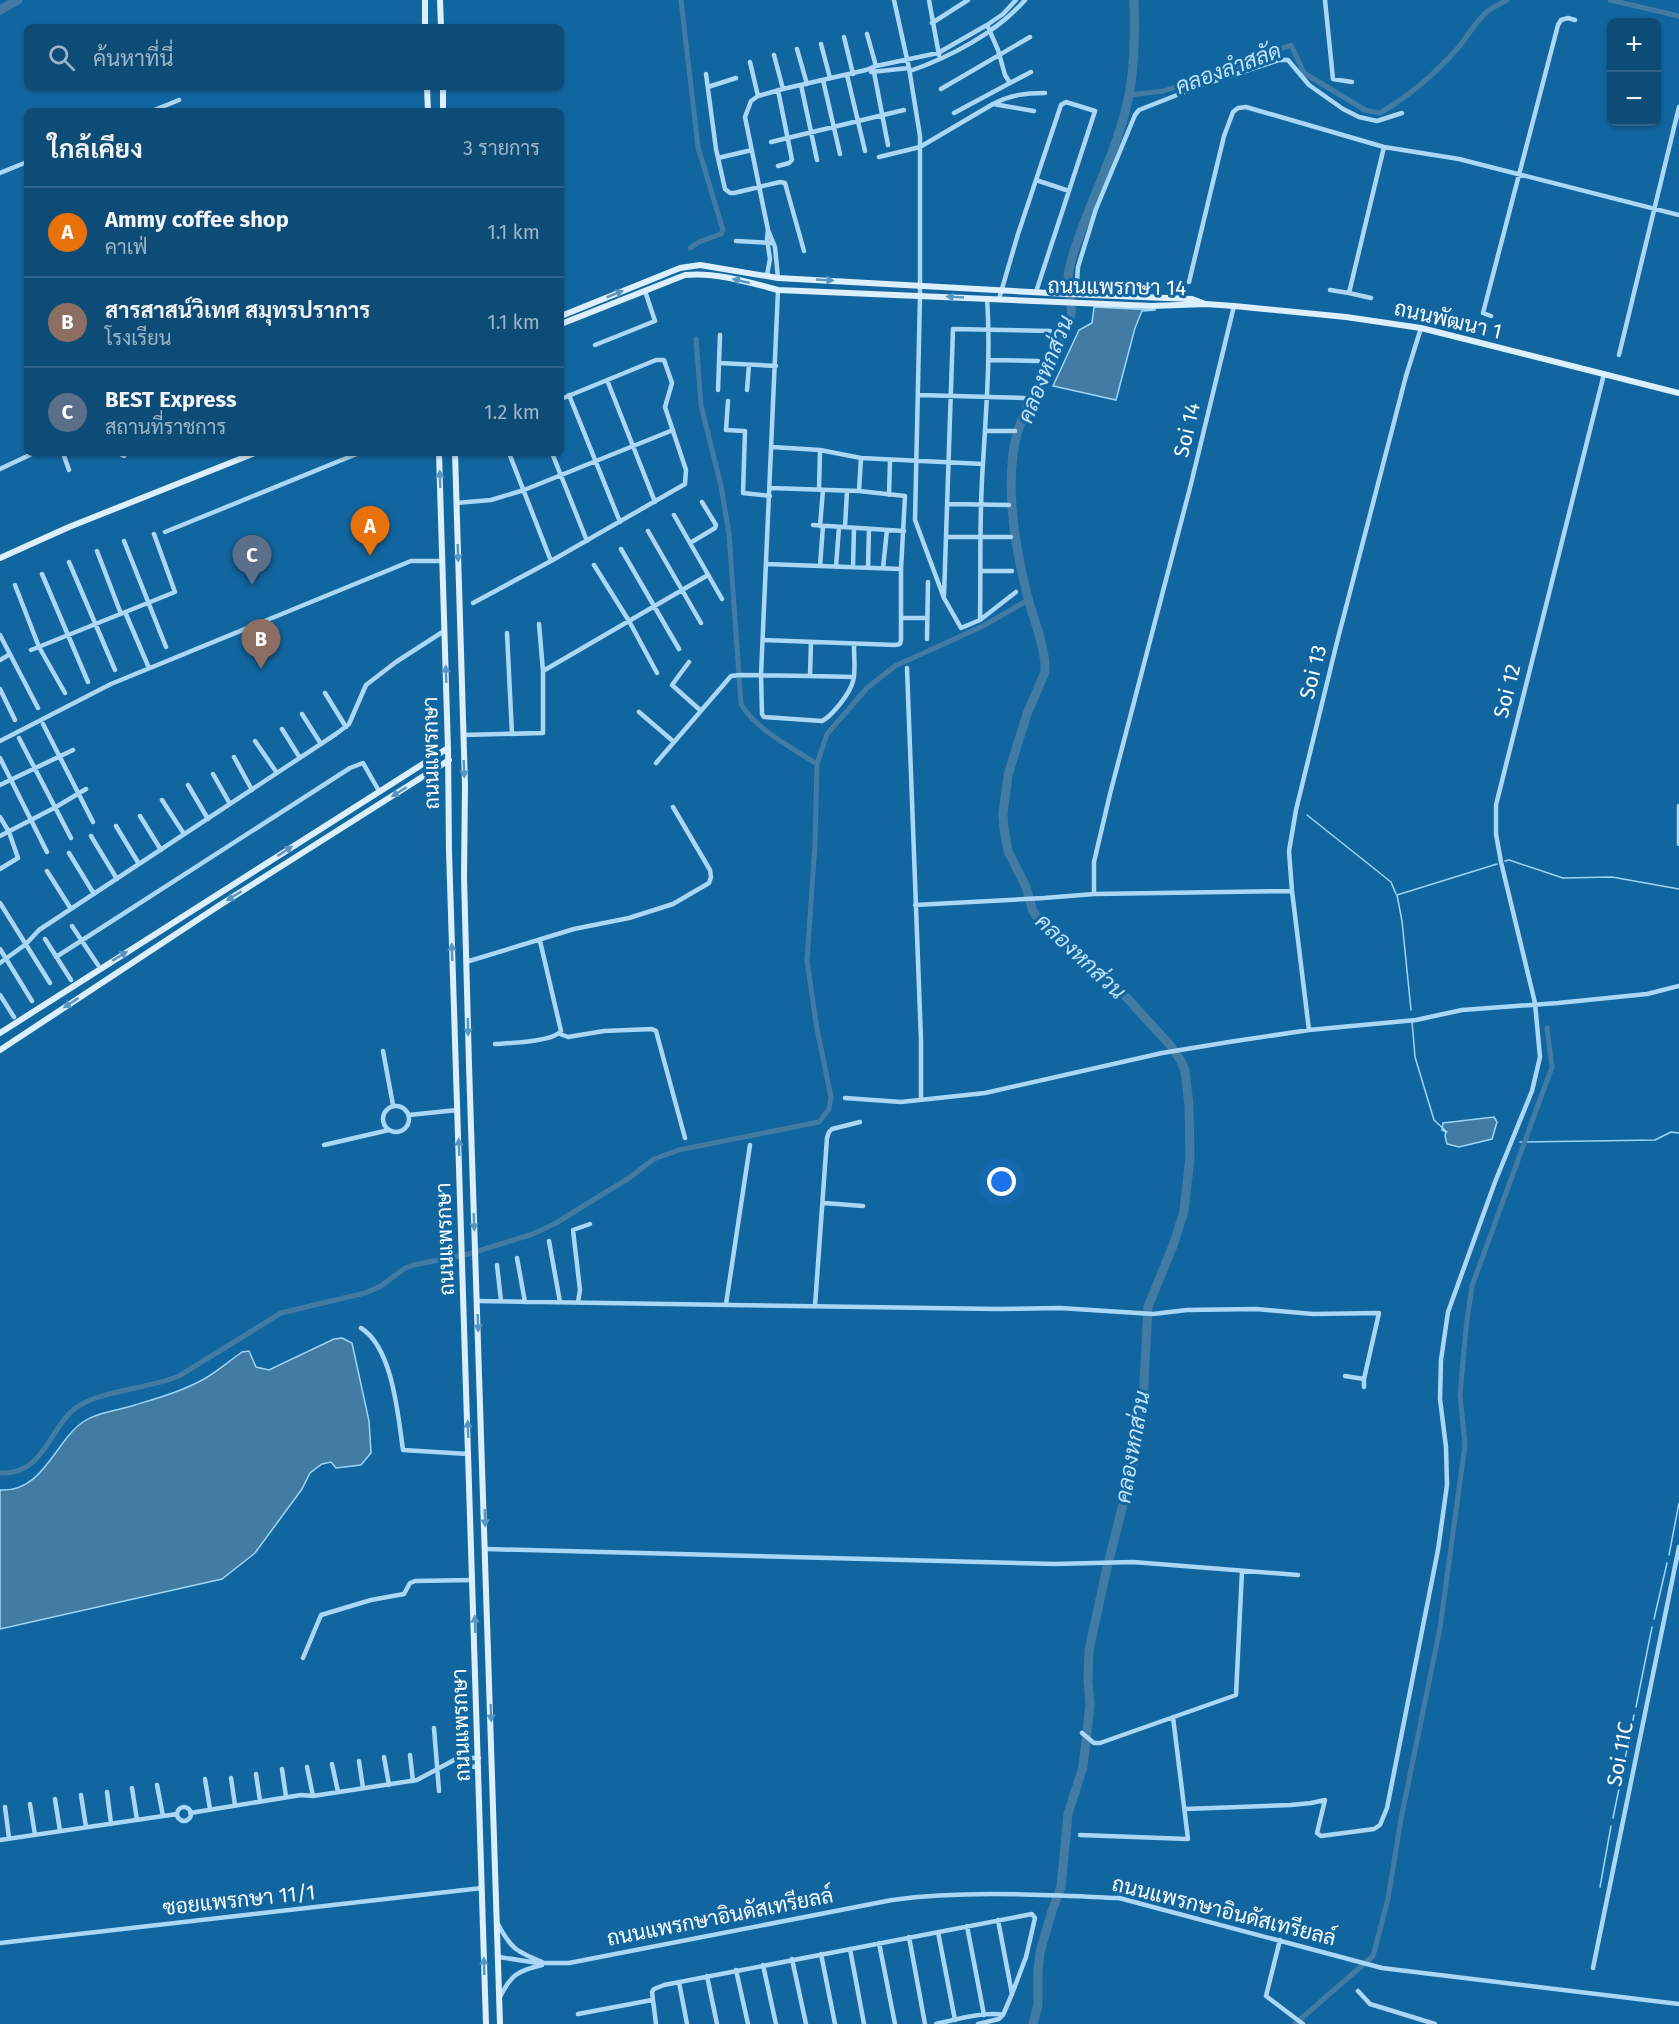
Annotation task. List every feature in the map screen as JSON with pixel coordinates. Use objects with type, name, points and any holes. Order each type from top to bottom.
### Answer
[{"type":"main road","points":[[424,0],[425,24]]},
{"type":"main road","points":[[440,0],[441,24]]},
{"type":"main road","points":[[427,90],[428,108]]},
{"type":"main road","points":[[443,90],[443,108]]},
{"type":"main road","points":[[427,101],[443,101]]},
{"type":"main road","name":"ถนนแพรกษา 14","points":[[564,315],[680,268],[700,265],[778,278],[1036,292],[1152,306],[1206,304]]},
{"type":"main road","name":"ถนนแพรกษา 14","points":[[564,323],[685,275],[700,273],[778,290],[1056,302],[1082,297]]},
{"type":"main road","points":[[767,275],[767,287]]},
{"type":"main road","points":[[790,278],[790,290]]},
{"type":"main road","name":"ถนนพัฒนา 1","points":[[1206,304],[1346,317],[1421,328],[1679,393]]},
{"type":"main road","points":[[0,558],[69,527],[247,456]]},
{"type":"main road","name":"ถนนแพรกษา","points":[[439,456],[486,2024]]},
{"type":"main road","name":"ถนนแพรกษา","points":[[454,456],[463,735],[466,962],[500,2024]]},
{"type":"main road","points":[[0,1033],[448,748]]},
{"type":"main road","points":[[0,1050],[220,905],[449,760]]},
{"type":"main road","points":[[449,837],[465,836]]},
{"type":"main road","points":[[475,1646],[489,1645]]},
{"type":"street","points":[[894,0],[919,126],[920,147],[919,395],[915,520],[944,598],[961,628],[980,620],[1016,592]]},
{"type":"street","points":[[928,0],[941,60]]},
{"type":"street","points":[[932,23],[968,0]]},
{"type":"street","points":[[875,69],[938,53],[1012,15],[1025,0]]},
{"type":"street","points":[[1325,0],[1333,79],[1352,82]]},
{"type":"street","points":[[778,278],[745,117],[751,101],[758,96],[780,89],[866,70],[909,70],[941,60],[988,28],[1013,1]]},
{"type":"street","points":[[1491,316],[1480,313],[1558,25],[1564,18],[1575,20]]},
{"type":"street","points":[[988,28],[1002,69],[1010,83]]},
{"type":"street","points":[[867,34],[888,145]]},
{"type":"street","points":[[844,37],[865,151]]},
{"type":"street","points":[[940,89],[1030,37]]},
{"type":"street","points":[[821,44],[830,78]]},
{"type":"street","points":[[797,49],[817,160]]},
{"type":"street","points":[[774,55],[792,160],[778,166]]},
{"type":"street","points":[[1082,297],[1077,281],[1078,267],[1085,242],[1096,209],[1139,110],[1257,66],[1288,60],[1309,85],[1343,109],[1359,117],[1377,121],[1402,113]]},
{"type":"street","points":[[750,62],[758,96]]},
{"type":"street","points":[[954,113],[1031,72]]},
{"type":"street","points":[[706,74],[718,158],[727,192],[785,183],[804,251]]},
{"type":"street","points":[[708,87],[736,78]]},
{"type":"street","points":[[823,80],[840,154]]},
{"type":"street","points":[[879,157],[920,147],[1006,97],[1045,93]]},
{"type":"street","points":[[159,108],[178,100]]},
{"type":"street","points":[[999,299],[1000,290],[1063,103],[1094,109],[1095,113],[1036,292]]},
{"type":"street","points":[[993,104],[1034,111]]},
{"type":"street","points":[[1619,355],[1679,106]]},
{"type":"street","points":[[1189,282],[1224,138],[1233,112],[1246,107],[1384,147],[1459,159],[1679,215]]},
{"type":"street","points":[[771,142],[904,110]]},
{"type":"street","points":[[1349,293],[1384,147]]},
{"type":"street","points":[[718,158],[752,150]]},
{"type":"street","points":[[0,173],[24,163]]},
{"type":"street","points":[[1036,180],[1069,190]]},
{"type":"street","points":[[736,241],[771,243]]},
{"type":"street","points":[[767,275],[771,243]]},
{"type":"street","points":[[778,290],[761,675],[764,717],[822,721],[829,718],[851,690],[854,677],[854,644]]},
{"type":"street","points":[[1330,290],[1371,298]]},
{"type":"street","points":[[595,345],[655,321],[645,291]]},
{"type":"street","points":[[980,620],[981,505],[989,329],[987,299]]},
{"type":"street","name":"Soi 14","points":[[1094,894],[1094,862],[1234,306]]},
{"type":"street","points":[[944,598],[953,328],[1050,331]]},
{"type":"street","name":"Soi 13","points":[[1309,1030],[1289,851],[1297,807],[1337,642],[1406,376],[1421,328]]},
{"type":"street","points":[[717,390],[720,335]]},
{"type":"street","points":[[473,603],[685,484],[686,470],[665,407],[672,383],[665,361],[656,360],[564,398]]},
{"type":"street","points":[[988,360],[1038,361]]},
{"type":"street","points":[[719,363],[776,366]]},
{"type":"street","points":[[747,390],[748,365]]},
{"type":"street","name":"Soi 12","points":[[1185,1809],[1291,1805],[1325,1800],[1317,1833],[1321,1836],[1366,1832],[1380,1825],[1387,1808],[1438,1550],[1447,1485],[1446,1447],[1440,1399],[1443,1339],[1448,1312],[1537,1076],[1540,1057],[1535,1003],[1496,834],[1496,805],[1604,374]]},
{"type":"street","points":[[607,380],[655,502]]},
{"type":"street","points":[[569,395],[620,522]]},
{"type":"street","points":[[919,395],[1024,398]]},
{"type":"street","points":[[728,401],[726,430],[745,431],[743,493],[770,496]]},
{"type":"street","points":[[456,503],[491,500],[524,490],[673,430]]},
{"type":"street","points":[[986,431],[1015,431]]},
{"type":"street","points":[[772,447],[820,450],[861,458],[983,464]]},
{"type":"street","points":[[820,450],[820,566]]},
{"type":"street","points":[[0,469],[28,456]]},
{"type":"street","points":[[64,456],[69,470]]},
{"type":"street","points":[[165,532],[352,456]]},
{"type":"street","points":[[509,456],[551,561]]},
{"type":"street","points":[[553,456],[587,541]]},
{"type":"street","points":[[859,491],[861,458]]},
{"type":"street","points":[[889,495],[890,460]]},
{"type":"street","points":[[763,640],[900,644],[902,640],[901,569],[905,496],[859,491],[770,488]]},
{"type":"street","points":[[845,527],[847,491]]},
{"type":"street","points":[[690,543],[715,528],[716,525],[702,502]]},
{"type":"street","points":[[948,504],[1009,505]]},
{"type":"street","points":[[674,515],[723,599]]},
{"type":"street","points":[[813,525],[904,531]]},
{"type":"street","points":[[836,567],[838,527]]},
{"type":"street","points":[[854,528],[854,567]]},
{"type":"street","points":[[868,568],[869,529]]},
{"type":"street","points":[[884,568],[887,530]]},
{"type":"street","points":[[648,531],[701,623]]},
{"type":"street","points":[[31,650],[175,592],[154,534]]},
{"type":"street","points":[[946,537],[1011,537]]},
{"type":"street","points":[[124,541],[166,647]]},
{"type":"street","points":[[621,549],[679,649]]},
{"type":"street","points":[[96,551],[149,668]]},
{"type":"street","points":[[0,741],[111,684],[411,561],[442,561]]},
{"type":"street","points":[[69,562],[115,670]]},
{"type":"street","points":[[766,564],[901,569]]},
{"type":"street","points":[[594,565],[629,621],[657,673]]},
{"type":"street","points":[[981,571],[1012,571]]},
{"type":"street","points":[[42,574],[88,682]]},
{"type":"street","points":[[543,671],[708,575]]},
{"type":"street","points":[[927,639],[928,582]]},
{"type":"street","points":[[15,585],[39,647],[65,693]]},
{"type":"street","points":[[901,618],[927,618]]},
{"type":"street","points":[[463,735],[543,733],[543,671],[539,624]]},
{"type":"street","points":[[0,963],[26,944],[33,934],[346,727],[366,685],[396,662],[444,631]]},
{"type":"street","points":[[507,633],[512,735]]},
{"type":"street","points":[[0,635],[38,708]]},
{"type":"street","points":[[810,676],[811,642]]},
{"type":"street","points":[[0,660],[10,654]]},
{"type":"street","points":[[689,662],[672,685],[700,710]]},
{"type":"street","points":[[907,668],[921,1040],[921,1100]]},
{"type":"street","points":[[656,763],[731,676],[854,677]]},
{"type":"street","points":[[0,689],[15,720]]},
{"type":"street","points":[[325,693],[346,727]]},
{"type":"street","points":[[639,712],[674,741]]},
{"type":"street","points":[[302,714],[321,744]]},
{"type":"street","points":[[43,724],[93,822]]},
{"type":"street","points":[[282,729],[300,758]]},
{"type":"street","points":[[19,738],[71,838]]},
{"type":"street","points":[[255,741],[277,773]]},
{"type":"street","points":[[0,786],[73,750]]},
{"type":"street","points":[[234,757],[252,790]]},
{"type":"street","points":[[0,758],[47,852]]},
{"type":"street","points":[[56,957],[350,768],[363,763],[379,791]]},
{"type":"street","points":[[213,774],[230,804]]},
{"type":"street","points":[[188,785],[208,819]]},
{"type":"street","points":[[0,836],[86,789]]},
{"type":"street","points":[[162,800],[184,834]]},
{"type":"street","points":[[1679,806],[1679,844]]},
{"type":"street","points":[[466,962],[574,929],[629,918],[674,904],[709,883],[710,870],[673,807]]},
{"type":"street","points":[[140,816],[161,849]]},
{"type":"street","points":[[0,817],[9,832],[18,858],[0,869]]},
{"type":"street","points":[[116,826],[139,864]]},
{"type":"street","points":[[91,836],[117,879]]},
{"type":"street","points":[[69,853],[94,894]]},
{"type":"street","points":[[47,871],[71,909]]},
{"type":"street","points":[[915,905],[1094,894],[1292,891]]},
{"type":"street","points":[[0,903],[50,983]]},
{"type":"street","points":[[72,926],[98,965]]},
{"type":"street","points":[[45,939],[70,980]]},
{"type":"street","points":[[495,1044],[554,1037],[560,1034],[562,1029],[540,941]]},
{"type":"street","points":[[0,949],[32,1001]]},
{"type":"street","points":[[845,1098],[886,1102],[985,1093],[1162,1053],[1309,1030],[1399,1022],[1462,1010],[1647,994],[1679,986]]},
{"type":"street","points":[[0,994],[14,1017]]},
{"type":"street","points":[[560,1034],[568,1037],[604,1031],[652,1029],[656,1031],[685,1138]]},
{"type":"street","points":[[383,1051],[393,1106]]},
{"type":"street","points":[[393,1106],[403,1107],[409,1115],[409,1123],[403,1130],[395,1132],[384,1125],[383,1116],[387,1109],[393,1106]]},
{"type":"street","points":[[409,1115],[457,1110]]},
{"type":"street","points":[[815,1306],[829,1132],[860,1122]]},
{"type":"street","points":[[324,1145],[389,1130]]},
{"type":"street","points":[[726,1304],[750,1145]]},
{"type":"street","points":[[824,1203],[863,1206]]},
{"type":"street","points":[[578,1302],[580,1290],[573,1230],[590,1224]]},
{"type":"street","points":[[549,1241],[560,1302]]},
{"type":"street","points":[[517,1258],[525,1302]]},
{"type":"street","points":[[497,1265],[501,1301]]},
{"type":"street","points":[[477,1300],[988,1309],[1049,1307],[1153,1314],[1187,1310],[1256,1309],[1313,1314],[1379,1313],[1364,1388]]},
{"type":"street","points":[[362,1328],[374,1340],[387,1367],[393,1386],[403,1450],[468,1454]]},
{"type":"street","points":[[1345,1376],[1364,1379]]},
{"type":"street","name":"Soi 11C","points":[[1593,1968],[1679,1547]]},
{"type":"street","points":[[486,1550],[1055,1564],[1132,1562],[1298,1575]]},
{"type":"street","points":[[1082,1733],[1094,1743],[1236,1695],[1242,1571]]},
{"type":"street","points":[[303,1658],[319,1618],[327,1613],[371,1600],[404,1594],[410,1583],[415,1581],[473,1580]]},
{"type":"street","points":[[1080,1835],[1188,1839],[1173,1717]]},
{"type":"street","points":[[434,1728],[439,1791]]},
{"type":"street","points":[[410,1755],[413,1781]]},
{"type":"street","points":[[384,1757],[389,1785]]},
{"type":"street","points":[[190,1813],[286,1797],[313,1796],[413,1781],[458,1759],[479,1758]]},
{"type":"street","points":[[359,1761],[363,1788]]},
{"type":"street","points":[[450,1762],[458,1767],[479,1767]]},
{"type":"street","points":[[332,1764],[338,1792]]},
{"type":"street","points":[[307,1767],[313,1796]]},
{"type":"street","points":[[282,1769],[286,1797]]},
{"type":"street","points":[[256,1774],[260,1801]]},
{"type":"street","points":[[231,1778],[235,1805]]},
{"type":"street","points":[[205,1779],[210,1809]]},
{"type":"street","points":[[158,1785],[163,1816]]},
{"type":"street","points":[[132,1788],[137,1820]]},
{"type":"street","points":[[107,1792],[111,1824]]},
{"type":"street","points":[[81,1795],[86,1827]]},
{"type":"street","points":[[55,1799],[60,1831]]},
{"type":"street","points":[[30,1804],[35,1834]]},
{"type":"street","points":[[5,1807],[9,1838]]},
{"type":"street","points":[[0,1840],[177,1814],[182,1808],[190,1813]]},
{"type":"street","points":[[177,1814],[178,1819],[185,1821],[190,1813]]},
{"type":"street","name":"ซอยแพรกษา 11/1","points":[[0,1943],[482,1888]]},
{"type":"street","name":"ถนนแพรกษาอินดัสเทรียลล์","points":[[499,1958],[547,1964],[569,1963],[914,1897],[982,1894],[1119,1898],[1378,1966],[1679,2004]]},
{"type":"street","points":[[656,2024],[652,2000],[654,1989],[792,1959],[1028,1914],[1034,1915],[1026,1957],[1003,2015],[996,2021],[978,2024]]},
{"type":"street","points":[[998,1920],[1012,1994]]},
{"type":"street","name":"ถนนแพรกษาอินดัสเทรียลล์","points":[[498,1924],[507,1941],[518,1952],[547,1964]]},
{"type":"street","points":[[967,1926],[984,2015]]},
{"type":"street","points":[[938,1932],[955,2020]]},
{"type":"street","points":[[909,1938],[925,2024]]},
{"type":"street","points":[[1280,1940],[1266,1996],[1303,2024]]},
{"type":"street","points":[[879,1943],[895,2024]]},
{"type":"street","points":[[850,1949],[864,2024]]},
{"type":"street","points":[[821,1954],[836,2024]]},
{"type":"street","points":[[792,1959],[806,2024]]},
{"type":"street","name":"ถนนแพรกษาอินดัสเทรียลล์","points":[[500,1997],[508,1982],[517,1972],[547,1964]]},
{"type":"street","points":[[764,1965],[776,2024]]},
{"type":"street","points":[[736,1970],[748,2024]]},
{"type":"street","points":[[707,1976],[717,2024]]},
{"type":"street","points":[[680,1982],[687,2024]]},
{"type":"street","points":[[1358,1991],[1370,2004],[1435,2024]]},
{"type":"street","points":[[578,2014],[652,2000]]},
{"type":"street","points":[[936,2024],[984,2015],[1003,2015]]},
{"type":"water","points":[[1094,307],[1156,310],[1142,311],[1135,328],[1116,400],[1053,386],[1079,330],[1092,323]]},
{"type":"water","points":[[1494,1117],[1497,1122],[1492,1139],[1459,1147],[1447,1144],[1446,1132],[1442,1130],[1443,1123]]},
{"type":"water","points":[[342,1338],[352,1343],[369,1421],[371,1453],[361,1465],[336,1468],[331,1462],[322,1464],[310,1473],[302,1489],[255,1553],[222,1579],[0,1629],[0,1490],[15,1489],[38,1475],[73,1430],[89,1419],[188,1387],[209,1376],[242,1352],[249,1351],[256,1367],[269,1370],[334,1339]]},
{"type":"waterway","points":[[0,10],[18,0]]},
{"type":"waterway","points":[[681,0],[698,147],[723,230],[721,234],[690,248]]},
{"type":"waterway","name":"คลองหกส่วน","points":[[1109,1560],[1135,1457],[1143,1401],[1148,1307],[1174,1243],[1184,1211],[1190,1158],[1189,1105],[1185,1071],[1170,1045],[1115,985],[1037,917],[1026,887],[1008,851],[1003,813],[1008,775],[1027,714],[1045,672],[1042,644],[1028,598],[1016,545],[1011,490],[1013,454],[1020,424],[1071,316],[1068,285],[1071,262],[1118,136],[1129,95],[1134,48],[1134,0]]},
{"type":"waterway","name":"คลองลำสลัด","points":[[1129,95],[1164,91],[1291,45],[1304,73],[1365,110],[1380,113],[1412,92],[1458,48],[1483,16],[1507,0]]},
{"type":"waterway","name":"คลองลำสลัด","points":[[1610,0],[1679,16]]},
{"type":"waterway","points":[[696,339],[701,405],[721,486],[729,534],[741,704],[765,730],[817,764]]},
{"type":"waterway","points":[[0,1473],[15,1472],[36,1459],[59,1426],[77,1407],[112,1393],[179,1376],[281,1313],[365,1293],[381,1286],[405,1268],[468,1254],[533,1234],[556,1223],[629,1178],[654,1159],[679,1150],[819,1122],[829,1109],[831,1097],[817,1029],[807,961],[815,844],[817,764],[827,734],[867,688],[895,666],[983,626],[1028,600]]},
{"type":"waterway","points":[[1307,815],[1391,882],[1396,894]]},
{"type":"waterway","points":[[1505,861],[1509,860],[1563,878],[1612,877],[1679,889]]},
{"type":"waterway","points":[[1411,1010],[1402,921],[1397,895],[1497,864]]},
{"type":"waterway","points":[[1412,1021],[1415,1057],[1434,1120],[1447,1132]]},
{"type":"waterway","points":[[1295,2024],[1373,1956],[1388,1899],[1401,1819],[1440,1628],[1465,1445],[1460,1395],[1472,1286],[1552,1067],[1547,1028]]},
{"type":"waterway","points":[[1520,1142],[1655,1140],[1671,1132],[1679,1133]]},
{"type":"waterway","points":[[1669,1555],[1679,1503]]},
{"type":"waterway","name":"คลองหกส่วน","points":[[1033,2024],[1038,2005],[1040,1952],[1061,1887],[1068,1814],[1083,1767],[1090,1705],[1089,1650],[1108,1563]]},
{"type":"waterway","points":[[1654,1619],[1667,1563]]},
{"type":"waterway","points":[[1636,1707],[1652,1627]]},
{"type":"waterway","points":[[1613,1818],[1634,1715]]},
{"type":"waterway","points":[[1600,1887],[1611,1826]]},
{"type":"place","name":"Ammy coffee shop","points":[[370,556]]},
{"type":"place","name":"BEST Express","points":[[252,585]]},
{"type":"place","name":"สารสาสน์วิเทศ สมุทรปราการ","points":[[261,669]]}]
